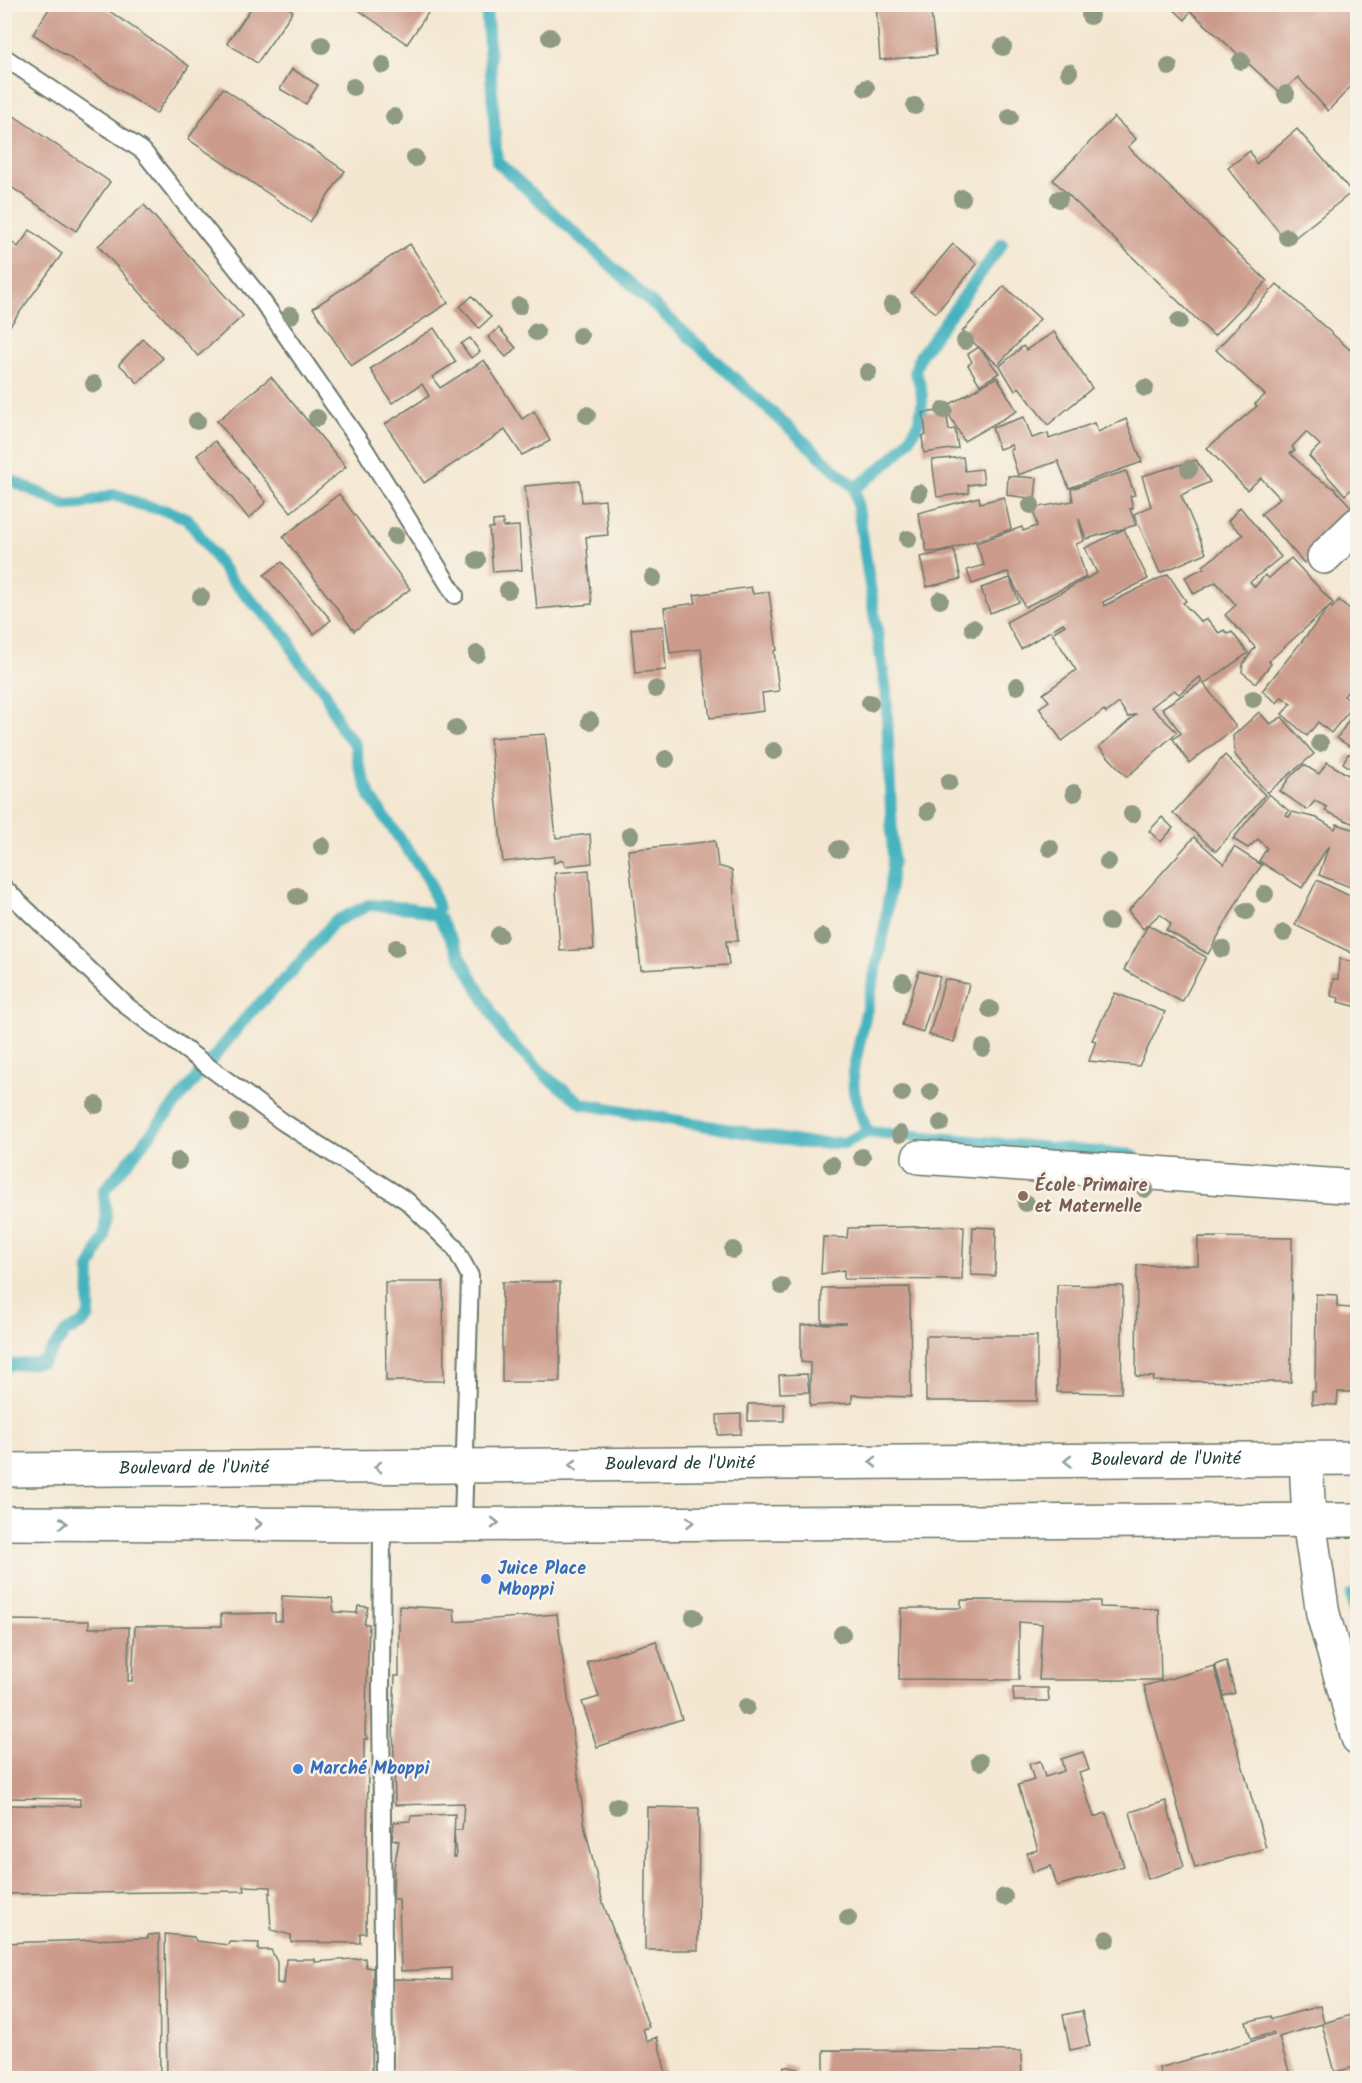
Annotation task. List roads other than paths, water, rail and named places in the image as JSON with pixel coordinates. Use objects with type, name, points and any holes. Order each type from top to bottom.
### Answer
[{"type":"main road","points":[[1324,557],[1358,524]]},
{"type":"main road","points":[[919,1157],[1358,1187]]},
{"type":"main road","name":"Boulevard de l'Unité","points":[[4,1470],[1358,1458]]},
{"type":"main road","points":[[1306,1459],[1309,1521],[1323,1614],[1358,1738]]},
{"type":"main road","points":[[4,1523],[382,1525],[1358,1520]]},
{"type":"lane","points":[[4,57],[143,151],[258,295],[364,448],[455,595]]},
{"type":"lane","points":[[4,888],[129,1007],[283,1122],[406,1201],[455,1248],[470,1276],[463,1523]]},
{"type":"lane","points":[[382,1525],[384,2079]]},
{"type":"waterway","points":[[486,4],[497,162],[855,488],[886,691],[893,861],[885,927],[853,1072],[854,1093],[867,1132]]},
{"type":"waterway","points":[[855,488],[885,465],[909,439],[918,424],[922,408],[921,390],[915,371],[920,356],[1002,244]]},
{"type":"waterway","points":[[4,477],[65,505],[82,504],[112,495],[121,496],[138,504],[171,512],[188,519],[231,580],[287,637],[296,657],[325,692],[340,727],[355,744],[359,766],[371,798],[429,880],[438,908]]},
{"type":"waterway","points":[[4,1366],[43,1362],[66,1332],[82,1324],[89,1316],[90,1268],[104,1236],[106,1218],[104,1191],[249,1014],[291,973],[334,922],[369,905],[412,908],[438,916],[504,1035],[549,1079],[583,1104],[805,1143],[844,1143],[867,1132],[1133,1155]]},
{"type":"waterway","points":[[1351,1595],[1358,1639]]},
{"type":"place","name":"École Primaire et Maternelle","points":[[1023,1196]]},
{"type":"place","name":"Juice Place Mboppi","points":[[486,1579]]},
{"type":"place","name":"Marché Mboppi","points":[[298,1769]]}]
